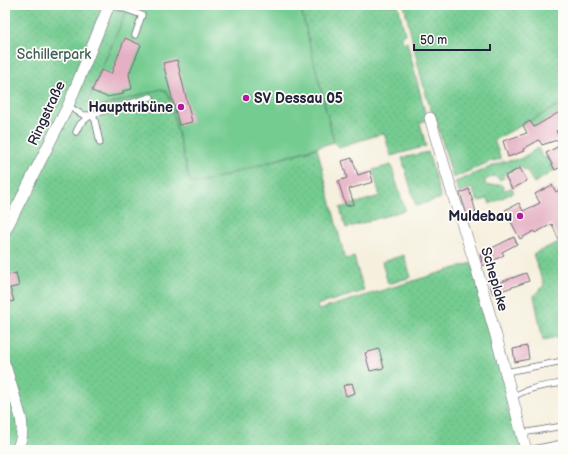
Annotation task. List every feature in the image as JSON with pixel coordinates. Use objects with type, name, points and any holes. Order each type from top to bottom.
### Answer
[{"type":"street","name":"Ringstraße","points":[[5,231],[68,106],[109,5]]},
{"type":"street","name":"Scheplake","points":[[430,118],[474,260],[527,450]]},
{"type":"street","points":[[5,365],[23,427],[19,449]]},
{"type":"lane","points":[[113,5],[142,15],[135,35]]},
{"type":"lane","points":[[76,132],[80,124],[91,115],[151,97]]},
{"type":"lane","points":[[68,106],[83,114],[91,115],[95,120],[100,143]]},
{"type":"lane","points":[[506,372],[563,361]]},
{"type":"lane","points":[[512,398],[527,390],[563,383]]},
{"type":"lane","points":[[522,433],[563,426]]},
{"type":"lane","points":[[527,450],[563,443]]},
{"type":"green space","name":"Schillerpark","points":[[5,5],[129,5],[92,91],[88,104],[96,108],[162,89],[168,93],[190,183],[198,183],[220,177],[317,148],[345,259],[354,257],[364,291],[317,305],[318,310],[472,263],[494,344],[490,346],[492,351],[495,352],[510,402],[507,405],[510,416],[513,416],[522,450],[5,450]]},
{"type":"green space","name":"SV Dessau 05","points":[[129,5],[300,5],[334,142],[220,177],[198,183],[190,183],[168,93],[162,89],[96,108],[88,104],[92,91]]},
{"type":"green space","points":[[300,5],[398,5],[405,34],[401,36],[403,43],[407,42],[427,120],[420,123],[426,146],[391,156],[384,133],[339,147],[334,142]]},
{"type":"green space","points":[[404,5],[563,5],[563,103],[494,140],[501,159],[489,162],[453,178],[434,113],[431,111],[421,77]]},
{"type":"green space","points":[[563,103],[563,110],[534,127],[530,121]]},
{"type":"green space","points":[[538,148],[543,158],[548,156],[555,170],[534,183],[526,170],[524,170],[521,166],[503,175],[504,178],[500,180],[494,176],[485,180],[485,184],[488,186],[501,184],[505,190],[512,188],[514,192],[490,204],[488,199],[477,200],[472,188],[459,193],[455,182],[502,162],[520,159]]},
{"type":"green space","points":[[428,152],[441,198],[416,206],[402,158]]},
{"type":"green space","points":[[391,165],[405,210],[346,228],[340,208],[380,196],[373,170]]},
{"type":"green space","points":[[563,240],[563,336],[543,340],[534,296],[544,285],[533,254]]},
{"type":"green space","points":[[404,255],[411,277],[388,284],[382,262]]},
{"type":"building","points":[[125,38],[141,45],[129,74],[132,89],[123,91],[123,94],[107,97],[92,91],[101,70],[111,74]]},
{"type":"building","name":"Haupttribüne","points":[[177,60],[192,122],[179,125],[163,63]]},
{"type":"building","points":[[563,110],[563,126],[556,131],[560,139],[542,145],[539,140],[523,149],[524,151],[508,157],[503,141],[527,133],[523,125],[530,121],[534,127]]},
{"type":"building","points":[[563,144],[563,166],[555,170],[546,153]]},
{"type":"building","points":[[352,158],[358,175],[370,171],[373,182],[349,189],[354,204],[346,206],[338,181],[347,178],[342,161]]},
{"type":"building","points":[[520,168],[527,181],[512,189],[505,176]]},
{"type":"building","points":[[552,185],[556,192],[563,188],[563,250],[552,224],[535,233],[534,231],[520,239],[505,210],[519,203],[523,211],[540,203],[535,194]]},
{"type":"building","points":[[469,189],[476,212],[467,215],[460,193]]},
{"type":"building","points":[[514,237],[517,244],[502,252],[504,255],[483,266],[480,254]]},
{"type":"building","points":[[16,273],[19,286],[10,288],[14,301],[5,303],[5,276]]},
{"type":"building","points":[[526,273],[529,281],[493,294],[490,286]]},
{"type":"building","points":[[527,346],[529,359],[515,362],[513,349]]},
{"type":"building","points":[[379,349],[384,368],[370,371],[365,353]]},
{"type":"building","points":[[352,383],[355,393],[346,396],[343,386]]},
{"type":"place","name":"SV Dessau 05","points":[[246,98]]},
{"type":"place","name":"Haupttribüne","points":[[181,107]]},
{"type":"place","name":"Muldebau","points":[[520,216]]}]
